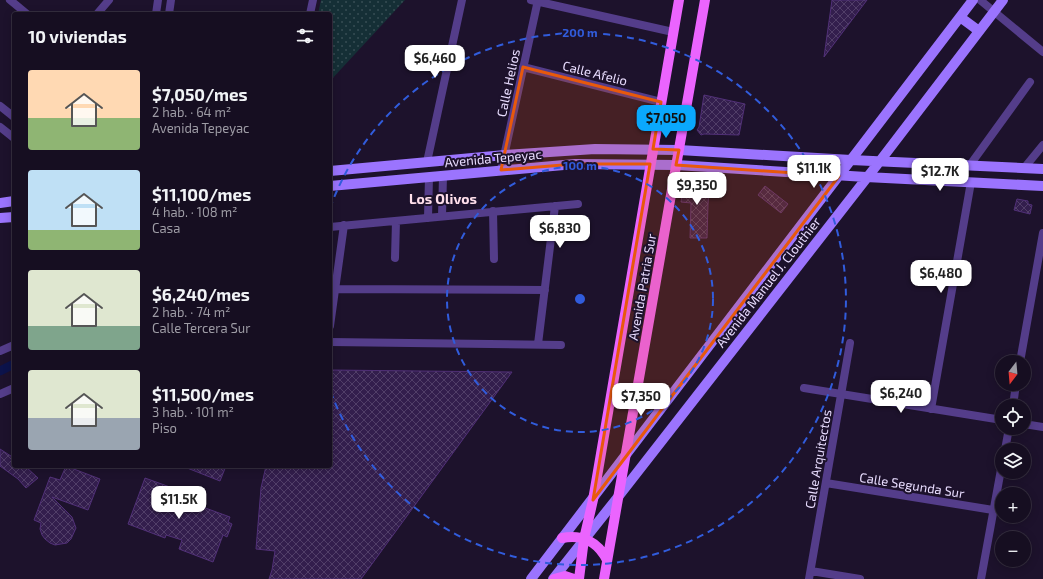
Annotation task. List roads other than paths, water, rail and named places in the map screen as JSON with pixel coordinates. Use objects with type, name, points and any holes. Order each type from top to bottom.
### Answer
[{"type":"main road","name":"Avenida Patria Sur","points":[[579,579],[584,539],[593,500],[679,0]]},
{"type":"main road","name":"Avenida Patria Sur","points":[[604,579],[705,0]]},
{"type":"main road","name":"Avenida Manuel J. Clouthier","points":[[531,579],[593,500],[973,0]]},
{"type":"main road","name":"Avenida Manuel J. Clouthier","points":[[554,579],[880,161],[1003,0]]},
{"type":"main road","points":[[960,17],[979,31]]},
{"type":"main road","name":"Avenida Tepeyac","points":[[332,171],[505,155],[595,149],[679,150],[1043,169]]},
{"type":"main road","name":"Avenida Tepeyac","points":[[332,186],[575,164],[650,164],[866,178],[1043,186]]},
{"type":"main road","points":[[0,202],[12,201]]},
{"type":"main road","points":[[0,218],[12,217]]},
{"type":"main road","points":[[562,538],[574,537],[584,539],[601,549],[607,560]]},
{"type":"main road","points":[[554,579],[565,576],[574,579]]},
{"type":"street","points":[[10,0],[25,12]]},
{"type":"street","points":[[99,12],[108,0]]},
{"type":"street","points":[[156,12],[158,0]]},
{"type":"street","points":[[169,12],[171,0]]},
{"type":"street","points":[[311,12],[314,0]]},
{"type":"street","points":[[427,162],[462,0]]},
{"type":"street","points":[[980,0],[1043,52]]},
{"type":"street","points":[[535,1],[673,32]]},
{"type":"street","name":"Calle Helios","points":[[502,170],[535,1]]},
{"type":"street","name":"Calle Afelio","points":[[523,67],[661,102]]},
{"type":"street","points":[[970,165],[1030,82]]},
{"type":"street","points":[[0,106],[12,116]]},
{"type":"street","points":[[0,127],[12,136]]},
{"type":"street","points":[[1025,167],[1043,145]]},
{"type":"street","points":[[442,216],[443,176]]},
{"type":"street","points":[[428,218],[429,177]]},
{"type":"street","points":[[931,408],[971,182]]},
{"type":"street","points":[[332,227],[578,204]]},
{"type":"street","points":[[538,344],[555,206]]},
{"type":"street","points":[[493,212],[494,259]]},
{"type":"street","points":[[395,258],[396,220]]},
{"type":"street","points":[[332,311],[344,225]]},
{"type":"street","points":[[1021,355],[1043,233]]},
{"type":"street","points":[[335,289],[545,290]]},
{"type":"street","points":[[332,342],[561,345]]},
{"type":"street","name":"Calle Arquitectos","points":[[810,575],[850,343]]},
{"type":"street","points":[[0,352],[12,346]]},
{"type":"street","points":[[804,388],[995,419]]},
{"type":"street","points":[[0,394],[12,389]]},
{"type":"street","points":[[1031,425],[1043,427]]},
{"type":"street","points":[[981,579],[999,479]]},
{"type":"street","name":"Calle Segunda Sur","points":[[826,483],[994,510]]},
{"type":"street","points":[[810,575],[860,579]]},
{"type":"waterway","points":[[0,371],[12,365]]},
{"type":"district","name":"Los Olivos","points":[[443,198]]}]
